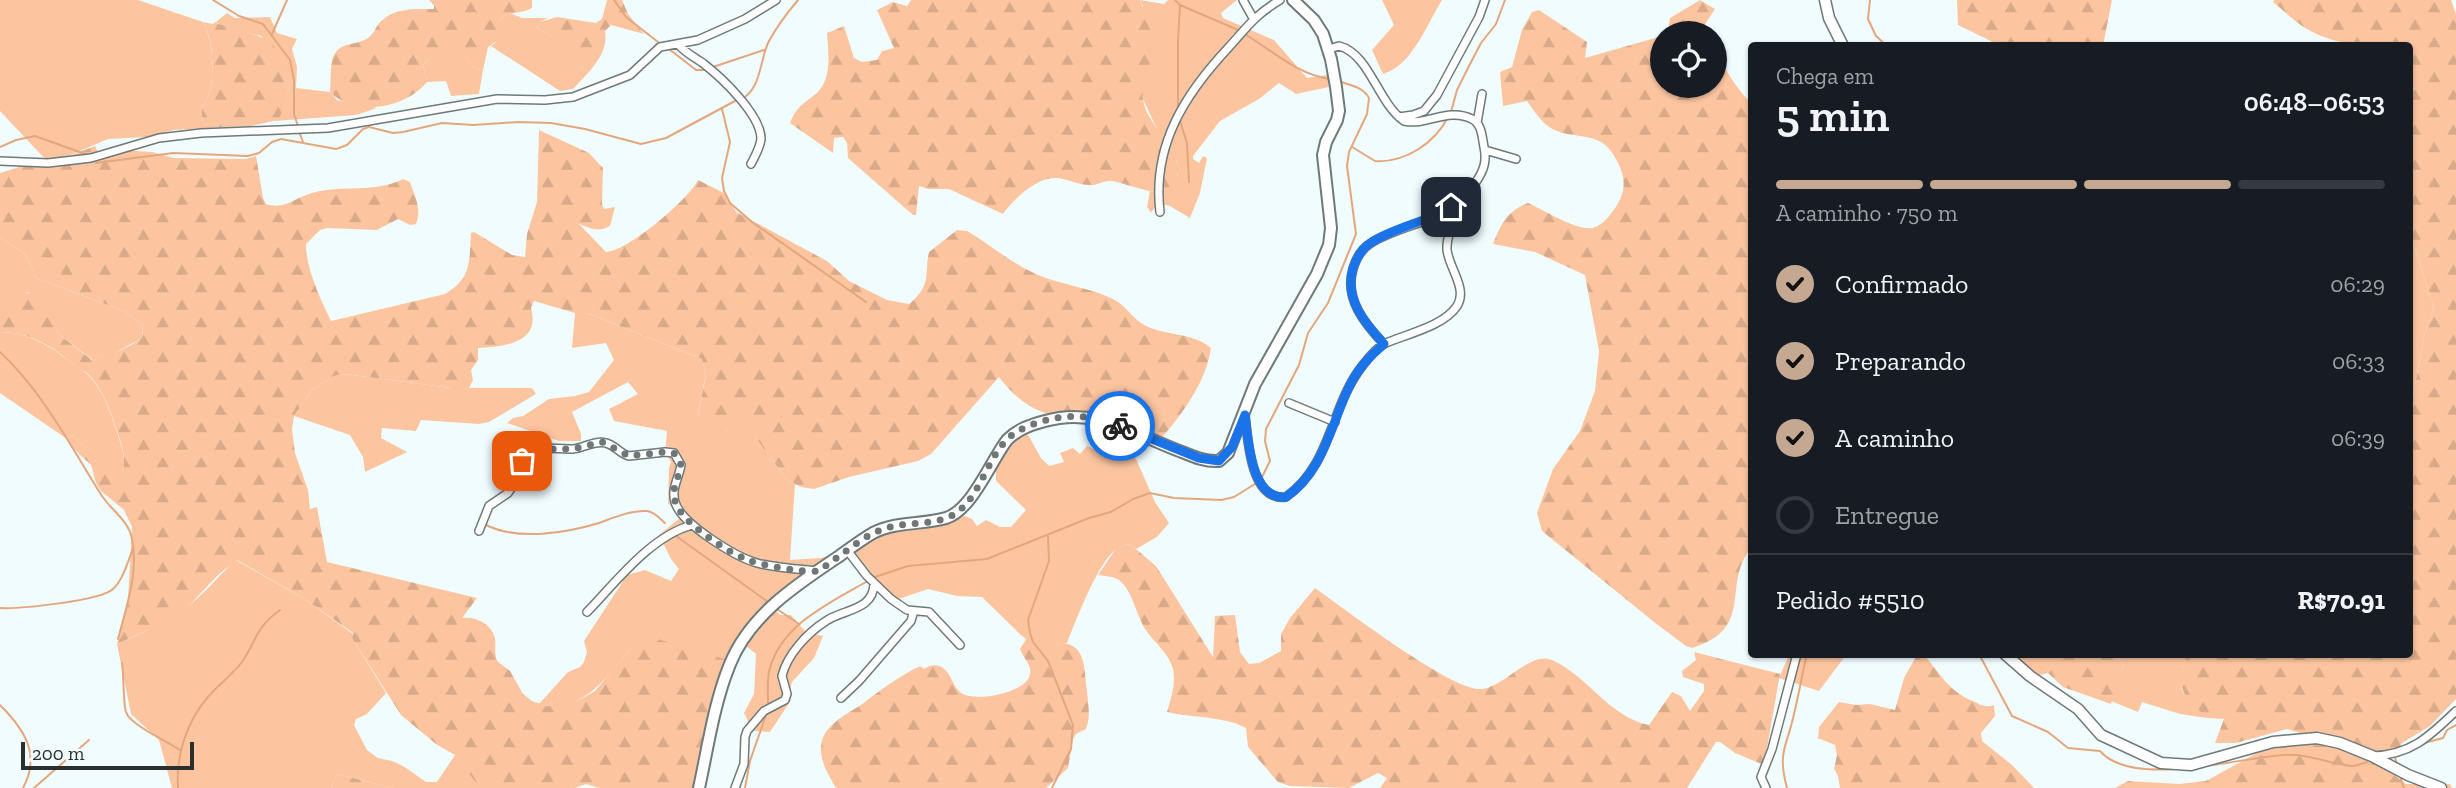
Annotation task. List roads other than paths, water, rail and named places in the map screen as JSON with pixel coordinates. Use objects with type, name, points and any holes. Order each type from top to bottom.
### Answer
[{"type":"main road","points":[[699,788],[730,663],[763,614],[817,571],[876,532],[891,526],[953,515],[969,500],[1014,433],[1032,424],[1076,416],[1099,418],[1211,461],[1219,461],[1228,453],[1255,384],[1317,274],[1329,245],[1331,228],[1323,155],[1339,111],[1336,87],[1329,49],[1323,34],[1314,20],[1293,0]]},
{"type":"street","points":[[0,161],[48,163],[91,158],[159,138],[328,128],[497,99],[545,100],[573,97],[630,75],[660,47],[698,40],[767,7],[776,0]]},
{"type":"street","points":[[1243,0],[1253,18]]},
{"type":"street","points":[[1160,212],[1157,188],[1159,173],[1171,131],[1187,98],[1253,18],[1280,0]]},
{"type":"street","points":[[1398,117],[1413,116],[1423,111],[1437,95],[1479,18],[1485,0]]},
{"type":"street","points":[[1825,0],[1829,18],[1841,42]]},
{"type":"street","points":[[678,44],[684,52],[703,64],[736,94],[755,121],[761,142],[751,164]]},
{"type":"street","points":[[1329,49],[1339,46],[1354,54],[1398,117],[1409,122],[1455,114],[1473,119],[1477,123]]},
{"type":"street","points":[[1245,415],[1251,464],[1266,490],[1280,498],[1286,497],[1306,480],[1318,463],[1357,372],[1372,354],[1384,344],[1423,329],[1457,307],[1461,289],[1448,261],[1447,240],[1463,199],[1485,167],[1485,150],[1477,123],[1482,94]]},
{"type":"street","points":[[1485,150],[1517,159]]},
{"type":"street","points":[[1384,344],[1363,320],[1353,297],[1351,275],[1359,253],[1384,236],[1436,216],[1463,199]]},
{"type":"street","points":[[1289,403],[1335,422]]},
{"type":"street","points":[[479,531],[489,506],[508,493],[518,478],[524,454],[538,448],[573,449],[602,442],[629,456],[674,453],[681,465],[674,487],[675,501],[692,525],[746,559],[767,565],[817,571]]},
{"type":"street","points":[[587,612],[652,545],[680,528],[692,525]]},
{"type":"street","points":[[847,550],[891,600],[911,611],[929,612],[960,645]]},
{"type":"street","points":[[735,788],[746,758],[745,734],[764,711],[785,700],[787,694],[782,676],[792,655],[825,621],[863,606],[873,592],[874,583]]},
{"type":"street","points":[[841,698],[911,621],[911,611]]},
{"type":"street","points":[[1755,788],[1772,749],[1796,658]]},
{"type":"street","points":[[2009,658],[2029,676],[2078,709],[2101,735],[2161,763],[2191,765],[2291,738],[2329,740],[2372,756],[2441,788]]},
{"type":"street","points":[[2372,756],[2405,751],[2440,728],[2456,711]]},
{"type":"street","points":[[1761,777],[1766,788]]},
{"type":"waterway","points":[[213,0],[239,16],[263,24],[290,60],[294,80],[294,114],[298,126]]},
{"type":"waterway","points":[[272,34],[287,0]]},
{"type":"waterway","points":[[614,0],[626,17],[658,42]]},
{"type":"waterway","points":[[745,97],[755,85],[769,41],[798,0]]},
{"type":"waterway","points":[[1175,0],[1180,5],[1238,30]]},
{"type":"waterway","points":[[1451,112],[1457,90],[1481,43],[1496,24],[1505,0]]},
{"type":"waterway","points":[[1870,0],[1868,19],[1876,36],[1883,42]]},
{"type":"waterway","points":[[1178,109],[1180,6]]},
{"type":"waterway","points":[[1243,33],[1295,67],[1329,79]]},
{"type":"waterway","points":[[669,49],[696,70],[704,70]]},
{"type":"waterway","points":[[713,67],[764,50]]},
{"type":"waterway","points":[[1262,477],[1270,461],[1265,441],[1266,429],[1299,365],[1308,333],[1328,303],[1356,234],[1347,166],[1349,152],[1367,114],[1369,98],[1360,89],[1338,81]]},
{"type":"waterway","points":[[96,163],[173,153],[248,156],[259,153],[272,142],[281,139],[336,149],[347,145],[363,129],[369,127],[393,133],[442,123],[551,123],[641,144],[666,138],[735,101]]},
{"type":"waterway","points":[[722,109],[730,142],[722,178],[730,203],[752,222],[866,302]]},
{"type":"waterway","points":[[1352,147],[1375,161],[1397,159],[1427,143],[1448,117]]},
{"type":"waterway","points":[[1180,121],[1187,143],[1189,182]]},
{"type":"waterway","points":[[300,134],[303,142]]},
{"type":"waterway","points":[[0,147],[35,136],[85,154]]},
{"type":"waterway","points":[[0,352],[43,402],[102,496],[124,521],[130,533],[134,552],[133,577],[118,639]]},
{"type":"waterway","points":[[875,577],[908,566],[987,559],[1089,518],[1111,512],[1150,493],[1174,498],[1221,500],[1234,497],[1258,482]]},
{"type":"waterway","points":[[486,525],[513,533],[542,534],[586,527],[641,511],[652,513],[665,523]]},
{"type":"waterway","points":[[676,536],[768,602]]},
{"type":"waterway","points":[[1048,536],[1049,561],[1028,620],[1033,642],[1048,661],[1073,725],[1071,749],[1052,788]]},
{"type":"waterway","points":[[0,608],[59,603],[105,593],[120,581],[133,549]]},
{"type":"waterway","points":[[768,704],[769,672],[783,641],[807,618],[866,582]]},
{"type":"waterway","points":[[777,609],[799,624]]},
{"type":"waterway","points":[[178,788],[181,752],[194,717],[208,697],[242,662],[257,634],[280,610]]},
{"type":"waterway","points":[[1787,788],[1783,765],[1784,750],[1806,658]]},
{"type":"waterway","points":[[1981,658],[2012,716],[2048,732],[2068,748],[2100,751],[2115,762],[2135,768],[2184,768],[2283,755],[2352,766],[2372,760]]},
{"type":"waterway","points":[[122,663],[125,708],[129,717],[180,750]]},
{"type":"waterway","points":[[0,705],[17,724],[28,744],[31,765],[23,788]]},
{"type":"waterway","points":[[745,788],[750,761],[766,715]]},
{"type":"waterway","points":[[2424,743],[2443,738],[2447,730],[2456,725]]},
{"type":"waterway","points":[[34,788],[89,740]]},
{"type":"waterway","points":[[2395,758],[2397,764]]},
{"type":"waterway","points":[[2400,776],[2404,788]]}]
